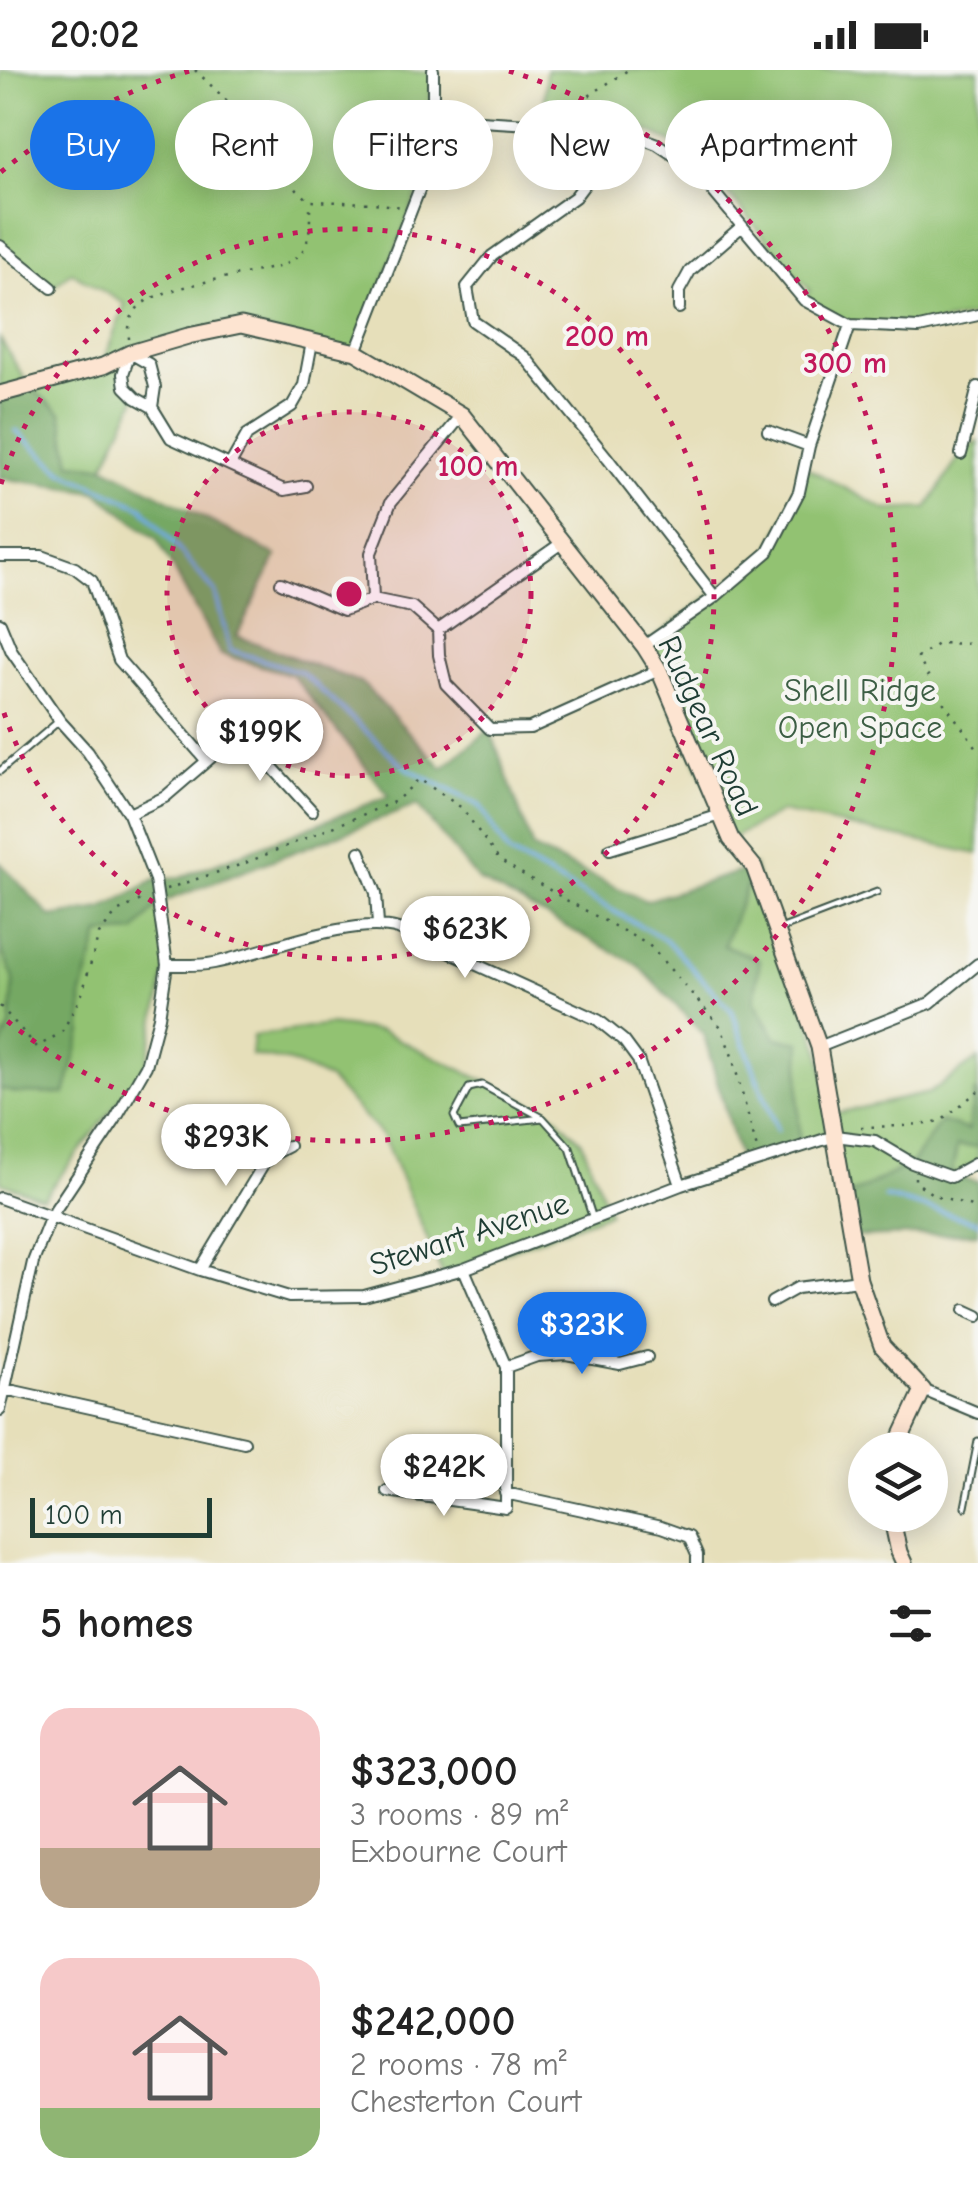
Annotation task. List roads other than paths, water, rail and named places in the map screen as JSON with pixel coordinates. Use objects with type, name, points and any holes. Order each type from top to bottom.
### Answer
[{"type":"street","points":[[433,70],[433,100]]},
{"type":"street","points":[[645,139],[701,177],[804,300],[850,325],[918,328],[978,315]]},
{"type":"street","points":[[356,352],[419,190]]},
{"type":"street","points":[[580,190],[492,256],[467,287],[473,320],[524,357],[715,598]]},
{"type":"street","points":[[679,308],[679,291],[690,271],[741,227]]},
{"type":"street","points":[[0,246],[52,288]]},
{"type":"street","name":"Rudgear Road","points":[[0,394],[102,366],[130,352],[241,325],[356,352],[462,415],[659,670],[731,839],[754,867],[819,1047],[859,1280],[882,1346],[924,1390],[978,1413]]},
{"type":"street","points":[[644,646],[715,598],[768,552],[799,492],[809,446],[850,325]]},
{"type":"street","points":[[230,466],[247,435],[292,406],[304,384],[312,342]]},
{"type":"street","points":[[152,407],[155,388],[150,364],[130,352],[122,374],[125,387],[152,407],[172,438],[284,490],[306,486]]},
{"type":"street","points":[[961,454],[978,387]]},
{"type":"street","points":[[372,599],[371,553],[391,502],[462,415]]},
{"type":"street","points":[[768,432],[809,446]]},
{"type":"street","points":[[438,630],[562,542]]},
{"type":"street","points":[[0,556],[42,556],[74,568],[92,581],[119,660],[206,760]]},
{"type":"street","points":[[281,583],[344,610],[372,599],[412,607],[438,630],[446,684],[490,729],[530,728],[659,670]]},
{"type":"street","points":[[0,624],[12,652],[60,721],[88,752],[128,814],[158,892],[167,965],[160,1017],[146,1066],[50,1216],[34,1262],[0,1410]]},
{"type":"street","points":[[128,814],[165,796],[229,742],[253,746],[312,811]]},
{"type":"street","points":[[610,850],[721,814]]},
{"type":"street","points":[[360,852],[376,893],[378,924]]},
{"type":"street","points":[[167,965],[217,962],[347,928],[378,924],[398,929],[598,1020],[611,1030],[631,1049],[644,1073],[681,1185]]},
{"type":"street","points":[[819,1047],[930,1003],[978,964]]},
{"type":"street","points":[[835,1136],[875,1141],[912,1163],[951,1177],[978,1162]]},
{"type":"street","name":"Stewart Avenue","points":[[0,1198],[200,1270],[289,1297],[364,1296],[464,1269],[681,1185],[835,1136]]},
{"type":"street","points":[[200,1270],[268,1157],[289,1146]]},
{"type":"street","points":[[387,1491],[506,1508],[506,1366],[464,1269]]},
{"type":"street","points":[[772,1302],[797,1288],[859,1280]]},
{"type":"street","points":[[964,1310],[978,1316]]},
{"type":"street","points":[[506,1366],[537,1356],[566,1354],[620,1364],[648,1357]]},
{"type":"street","points":[[5,1389],[244,1442]]},
{"type":"street","points":[[904,1432],[924,1390]]},
{"type":"street","points":[[505,1493],[661,1527],[689,1537],[697,1563]]},
{"type":"street","points":[[895,1532],[904,1563]]},
{"type":"lane","points":[[0,771],[60,721]]},
{"type":"lane","points":[[777,930],[877,892]]},
{"type":"lane","points":[[543,1118],[459,1127],[454,1116],[468,1088],[482,1085],[543,1118],[570,1148],[592,1219]]},
{"type":"lane","points":[[965,1507],[978,1440]]},
{"type":"waterway","points":[[16,431],[63,472],[142,507],[215,592],[230,650],[301,672],[405,767],[480,806],[508,853],[666,940],[732,1011],[777,1130]]},
{"type":"waterway","points":[[885,1197],[978,1222]]},
{"type":"park label","name":"Shell Ridge Open Space","points":[[860,708]]}]
